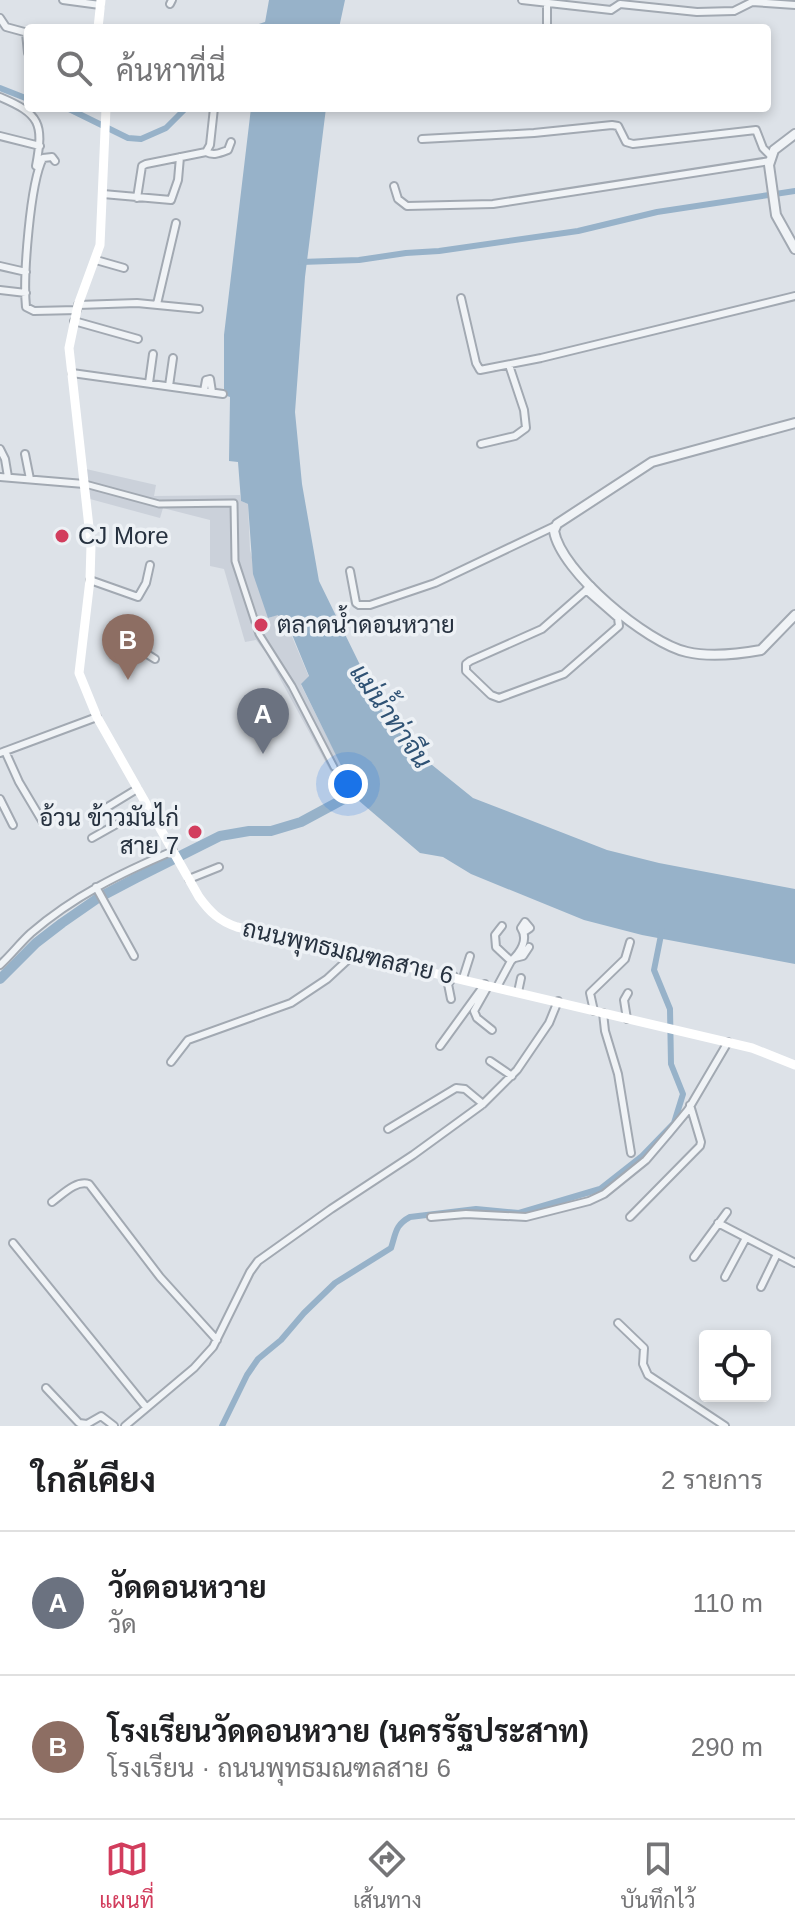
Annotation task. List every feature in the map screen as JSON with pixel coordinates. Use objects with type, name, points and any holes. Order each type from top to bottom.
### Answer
[{"type":"main road","points":[[98,23],[100,3]]},
{"type":"main road","name":"ถนนพุทธมณฑลสาย 6","points":[[106,112],[101,230],[96,260],[78,307],[69,348],[91,545],[79,673],[97,717],[209,911],[222,922],[276,938],[454,976],[728,1042],[795,1065]]},
{"type":"street","points":[[63,0],[100,3]]},
{"type":"street","points":[[522,0],[611,10],[620,4],[697,12],[734,11],[752,2],[795,5]]},
{"type":"street","points":[[547,3],[547,24]]},
{"type":"street","points":[[0,20],[12,30],[24,32]]},
{"type":"street","points":[[0,97],[24,110]]},
{"type":"street","points":[[28,112],[39,124],[37,174]]},
{"type":"street","points":[[206,152],[210,145],[214,112]]},
{"type":"street","points":[[422,139],[612,125],[621,129],[624,139],[633,144],[756,130],[770,158],[776,215],[795,249]]},
{"type":"street","points":[[394,186],[398,199],[407,206],[493,204],[770,158],[795,134]]},
{"type":"street","points":[[0,136],[40,146]]},
{"type":"street","points":[[137,198],[142,166],[206,152],[223,152],[228,150],[231,142]]},
{"type":"street","points":[[55,161],[52,157],[43,158],[37,174],[26,272],[29,310],[157,304],[199,309]]},
{"type":"street","points":[[103,194],[171,200],[178,180],[180,157]]},
{"type":"street","points":[[157,304],[176,223]]},
{"type":"street","points":[[96,260],[124,268]]},
{"type":"street","points":[[0,266],[26,272]]},
{"type":"street","points":[[0,290],[26,293]]},
{"type":"street","points":[[461,298],[478,368],[486,369],[795,296]]},
{"type":"street","points":[[74,321],[138,339]]},
{"type":"street","points":[[149,383],[153,354]]},
{"type":"street","points":[[169,386],[173,358]]},
{"type":"street","points":[[481,444],[515,436],[526,428],[524,410],[509,365]]},
{"type":"street","points":[[71,373],[223,394]]},
{"type":"street","points":[[350,571],[356,603],[370,605],[435,583],[555,526],[652,462],[795,423]]},
{"type":"street","points":[[0,449],[5,459],[4,477],[84,484],[159,504],[234,503],[235,561],[259,634],[292,686],[334,767]]},
{"type":"street","points":[[25,454],[30,479]]},
{"type":"street","points":[[555,526],[555,538],[562,553],[618,618],[619,626],[564,674],[499,698],[491,695],[466,671],[466,664],[470,661],[542,629],[589,588]]},
{"type":"street","points":[[90,580],[138,597],[146,583],[150,565]]},
{"type":"street","points":[[589,588],[632,623],[684,652],[701,654],[761,650],[795,615]]},
{"type":"street","points":[[112,642],[139,649],[155,659]]},
{"type":"street","points":[[44,824],[1,752],[97,717]]},
{"type":"street","points":[[91,817],[137,789]]},
{"type":"street","points":[[0,799],[13,825]]},
{"type":"street","points":[[92,838],[147,807]]},
{"type":"street","points":[[0,965],[30,934],[64,907],[175,856]]},
{"type":"street","points":[[189,879],[219,867]]},
{"type":"street","points":[[100,893],[134,956]]},
{"type":"street","points":[[502,926],[495,935],[496,947],[513,960]]},
{"type":"street","points":[[440,1046],[513,960],[524,942],[524,932]]},
{"type":"street","points":[[630,942],[625,959],[590,993],[618,1074],[631,1153]]},
{"type":"street","points":[[513,960],[523,956],[529,947]]},
{"type":"street","points":[[171,1062],[188,1040],[291,1003],[327,979],[354,954]]},
{"type":"street","points":[[451,999],[448,984],[470,956]]},
{"type":"street","points":[[518,992],[521,978]]},
{"type":"street","points":[[490,985],[474,1011],[477,1018],[492,1030]]},
{"type":"street","points":[[627,1019],[624,1000],[628,993]]},
{"type":"street","points":[[125,1426],[194,1368],[217,1340],[258,1261],[483,1104],[512,1076],[549,1023],[558,1001]]},
{"type":"street","points":[[431,1217],[466,1214],[526,1217],[589,1201],[604,1194],[646,1160],[690,1105],[728,1042]]},
{"type":"street","points":[[490,1061],[512,1076]]},
{"type":"street","points":[[388,1129],[456,1088],[465,1089],[483,1104]]},
{"type":"street","points":[[630,1217],[700,1146],[690,1105]]},
{"type":"street","points":[[52,1202],[83,1182],[89,1184],[160,1277],[217,1340]]},
{"type":"street","points":[[694,1257],[727,1212]]},
{"type":"street","points":[[718,1223],[795,1263]]},
{"type":"street","points":[[725,1277],[746,1238]]},
{"type":"street","points":[[13,1243],[146,1407]]},
{"type":"street","points":[[761,1287],[777,1254]]},
{"type":"street","points":[[618,1323],[644,1348],[643,1364],[648,1375],[725,1426]]},
{"type":"street","points":[[46,1388],[79,1423],[87,1424],[101,1416],[114,1426]]},
{"type":"shaded area","name":"ตลาดน้ำดอนหวาย","points":[[86,469],[156,485],[154,496],[240,495],[241,501],[248,504],[250,550],[269,618],[278,614],[286,633],[290,632],[309,677],[301,685],[343,768],[332,774],[266,653],[256,640],[245,642],[224,569],[210,566],[210,520],[163,508],[160,518],[90,499]]},
{"type":"water","points":[[269,0],[345,0],[340,24],[265,24]]},
{"type":"water","points":[[251,112],[326,112],[305,277],[295,412],[302,484],[319,581],[383,712],[416,752],[473,798],[607,850],[795,889],[795,964],[642,935],[584,920],[471,874],[443,857],[420,853],[358,800],[301,684],[309,676],[291,632],[286,634],[278,615],[268,618],[253,574],[248,504],[241,501],[238,462],[229,461],[230,397],[224,395],[224,335]]},
{"type":"waterway","points":[[0,88],[24,97]]},
{"type":"waterway","points":[[75,112],[128,138],[141,139],[166,128],[182,112]]},
{"type":"waterway","points":[[301,262],[359,260],[439,251],[578,231],[657,212],[795,191]]},
{"type":"waterway","points":[[0,979],[36,943],[62,923],[98,898],[136,878],[220,836],[271,831],[301,822],[366,787]]},
{"type":"waterway","points":[[222,1426],[258,1359],[281,1340],[335,1283],[391,1248],[397,1230],[405,1220],[476,1209],[519,1213],[600,1189],[642,1156],[674,1123],[683,1094],[671,1064],[670,1009],[654,970],[662,930]]},
{"type":"place","name":"CJ More","points":[[62,536]]},
{"type":"place","name":"ตลาดน้ำดอนหวาย","points":[[261,625]]},
{"type":"place","name":"โรงเรียนวัดดอนหวาย (นครรัฐประสาท)","points":[[128,680]]},
{"type":"place","name":"วัดดอนหวาย","points":[[263,754]]},
{"type":"place","name":"อ้วน ข้าวมันไก่ สาย 7","points":[[195,832]]},
{"type":"water label","name":"แม่น้ำท่าจีน","points":[[391,716]]}]
